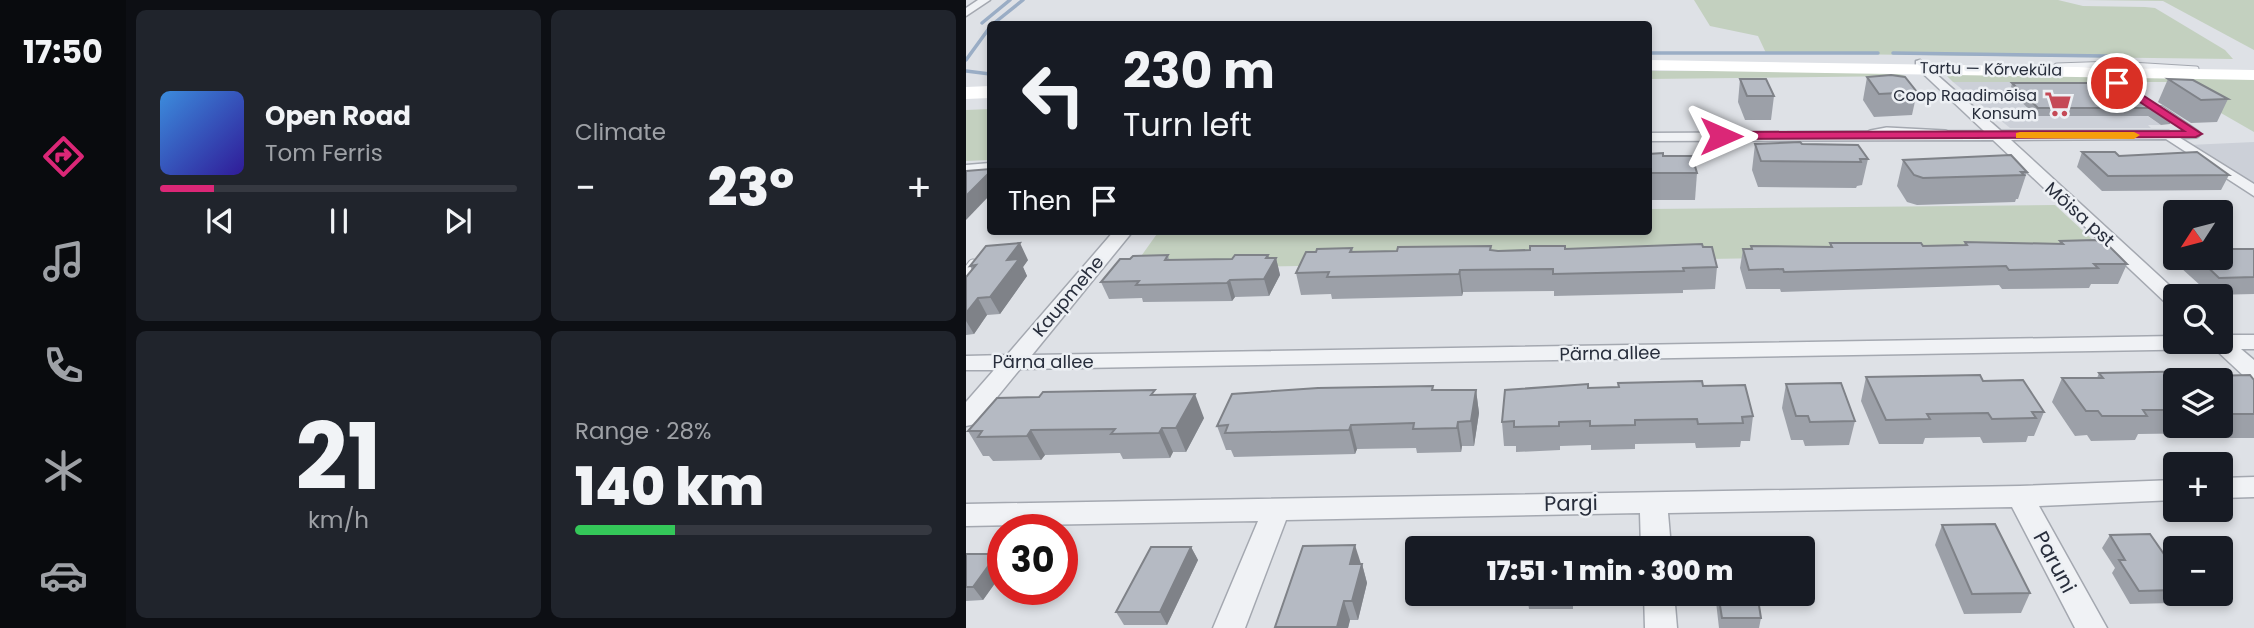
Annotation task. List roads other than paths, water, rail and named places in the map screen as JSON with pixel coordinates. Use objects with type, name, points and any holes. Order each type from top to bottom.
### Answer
[{"type":"main road","name":"Tartu — Kõrveküla","points":[[1652,65],[2057,66],[2254,73]]},
{"type":"main road","name":"Tartu — Kõrveküla","points":[[1922,66],[2254,73]]},
{"type":"main road","points":[[1940,80],[1940,74],[1956,68]]},
{"type":"street","points":[[966,13],[985,0]]},
{"type":"street","name":"Mõisa pst","points":[[1922,66],[1940,80],[1989,131]]},
{"type":"street","name":"Mõisa pst","points":[[1922,66],[1924,77],[1989,131],[2163,290]]},
{"type":"street","points":[[1652,137],[1948,135],[1989,131],[2169,135],[2254,191]]},
{"type":"street","points":[[967,170],[987,168]]},
{"type":"street","name":"Kaupmehe","points":[[966,418],[1121,235]]},
{"type":"street","name":"Pärna allee","points":[[2233,342],[2254,342]]},
{"type":"street","name":"Pärna allee","points":[[966,363],[2163,343]]},
{"type":"street","points":[[2233,354],[2254,373]]},
{"type":"street","points":[[2233,488],[2254,487]]},
{"type":"street","name":"Pargi","points":[[966,514],[2020,496],[2163,490]]},
{"type":"street","name":"Paruni","points":[[2020,496],[2091,628]]},
{"type":"street","points":[[1653,501],[1655,536]]},
{"type":"street","points":[[1229,628],[1277,508]]},
{"type":"street","points":[[1660,606],[1661,628]]},
{"type":"lane","points":[[2154,106],[2196,134],[2169,135]]},
{"type":"lane","points":[[1842,135],[1880,139],[1948,135]]},
{"type":"waterway","points":[[982,23],[1010,0]]},
{"type":"waterway","points":[[997,21],[1023,0]]},
{"type":"waterway","points":[[966,60],[987,31]]},
{"type":"waterway","points":[[1652,53],[1878,53]]},
{"type":"waterway","points":[[1893,53],[2107,56]]},
{"type":"waterway","points":[[966,71],[987,74]]},
{"type":"place","name":"Coop Raadimõisa Konsum","points":[[2058,104]]}]
